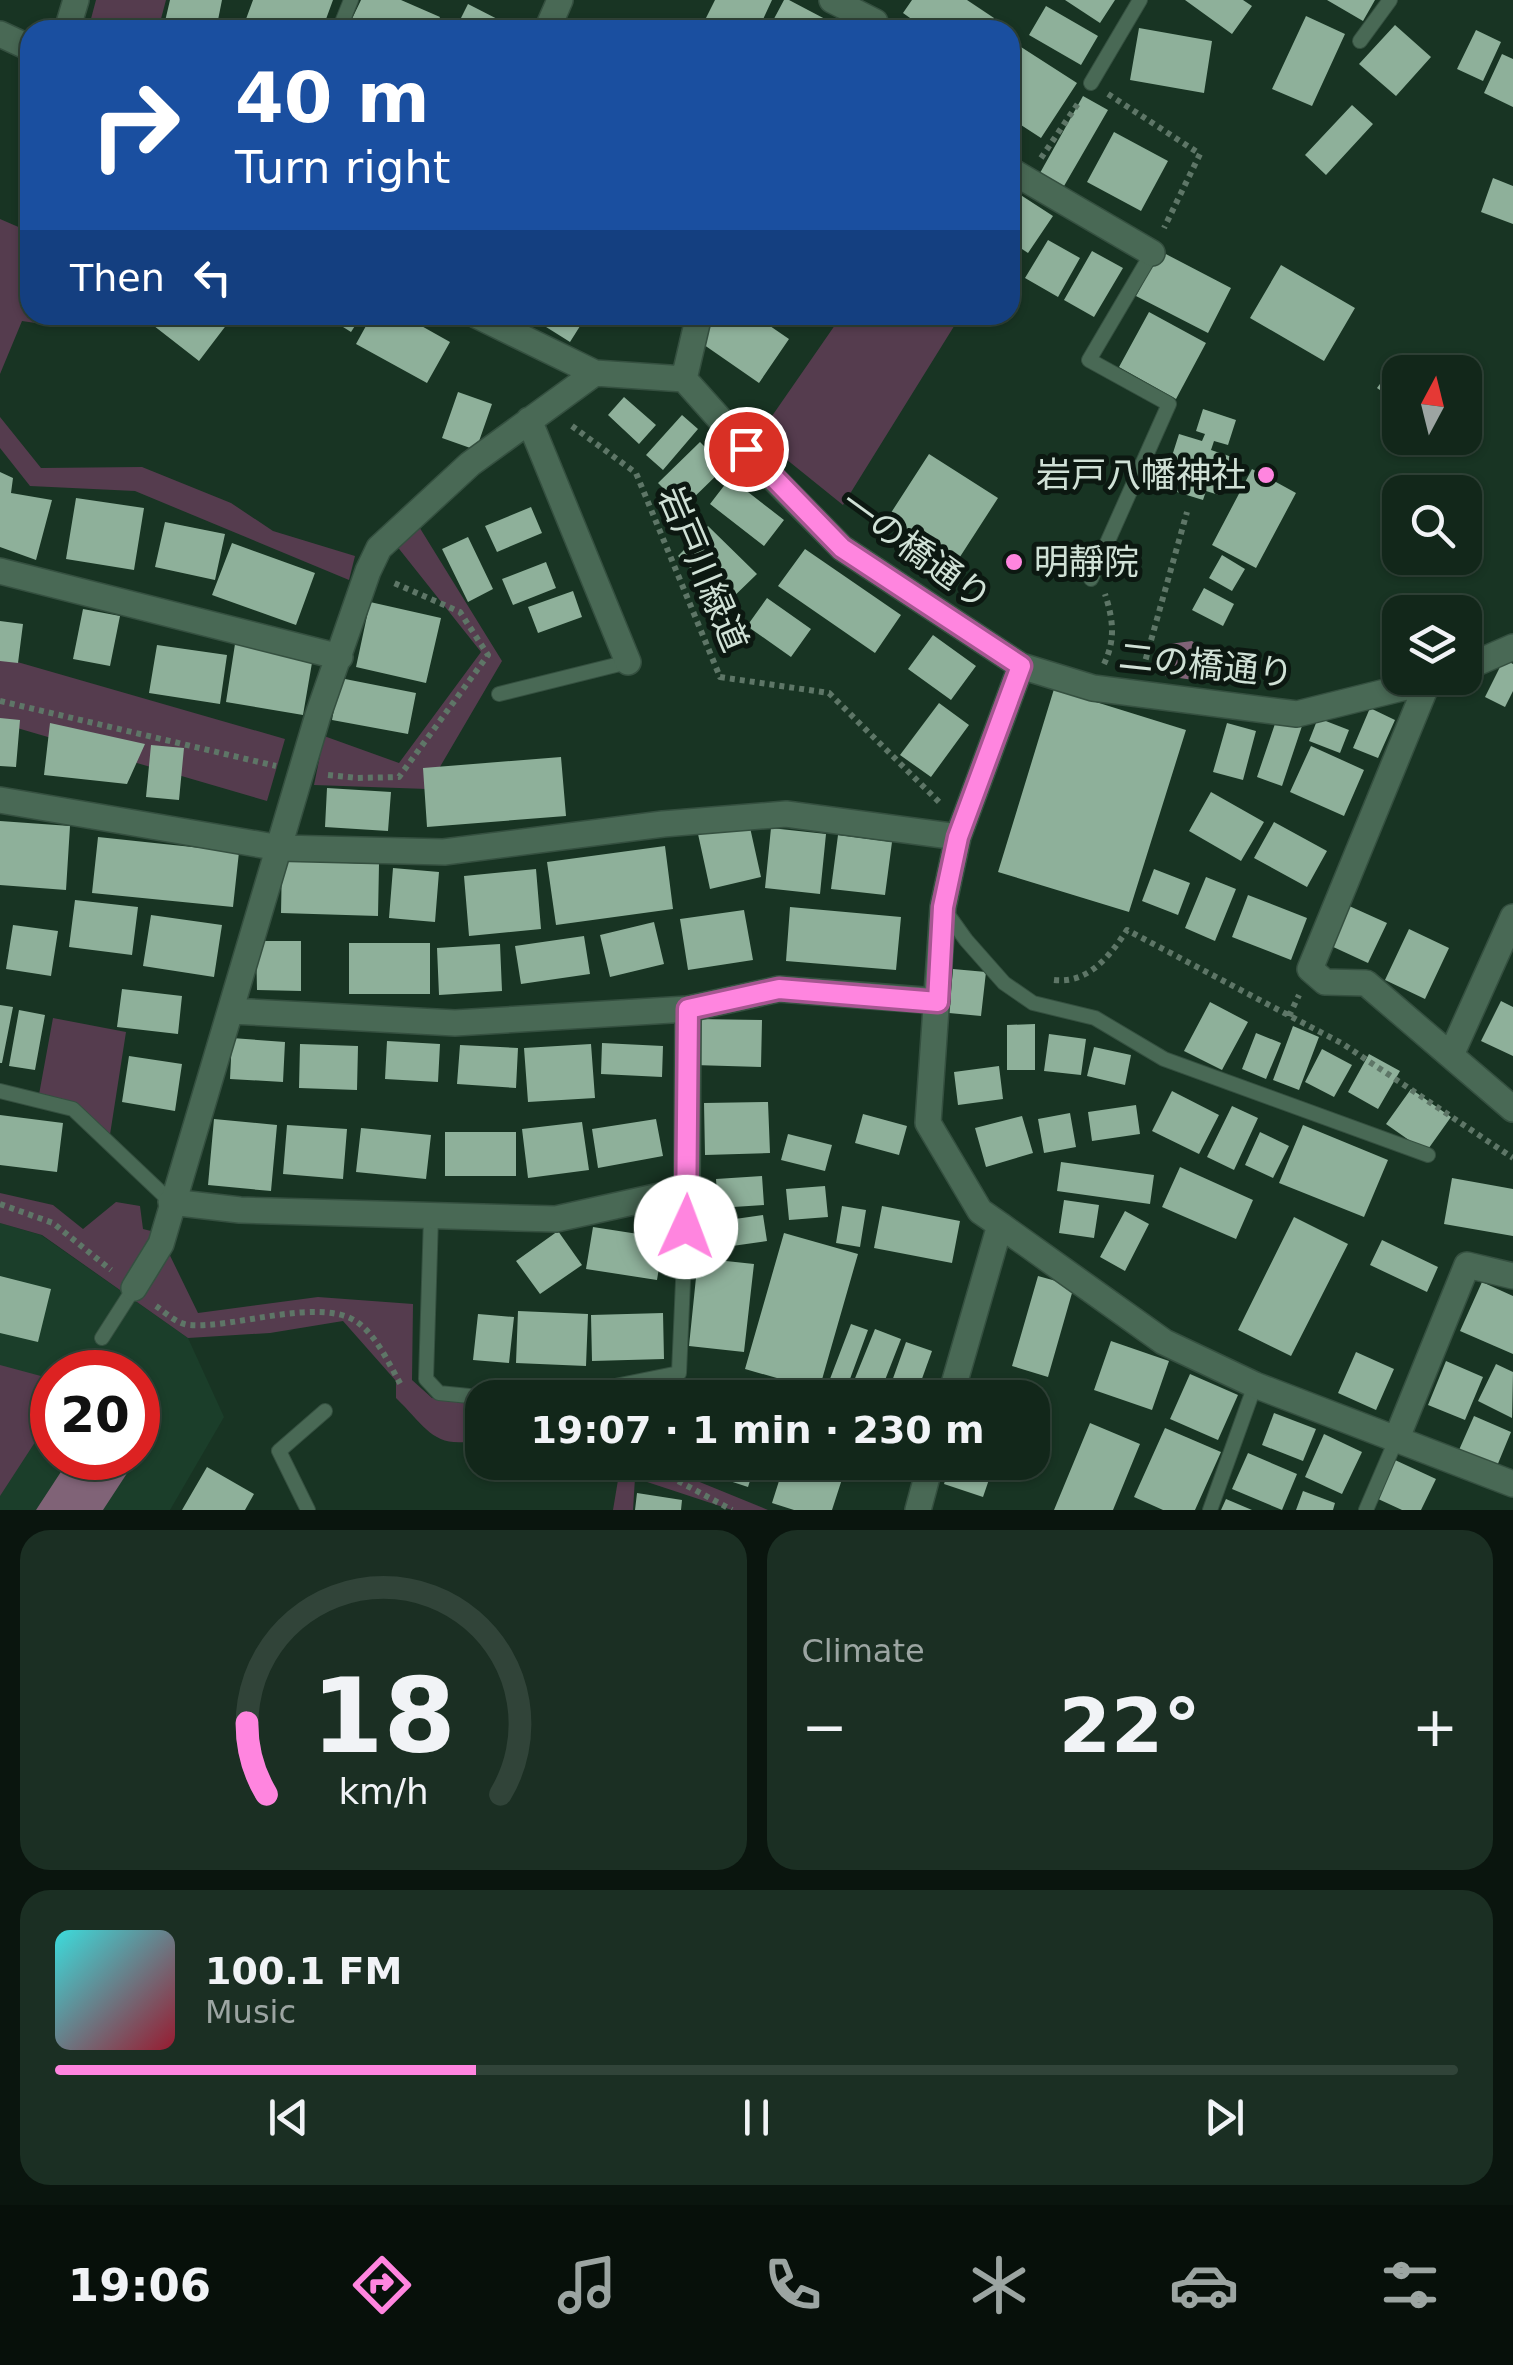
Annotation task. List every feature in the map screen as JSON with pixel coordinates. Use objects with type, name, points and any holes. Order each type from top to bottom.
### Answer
[{"type":"street","points":[[832,0],[877,17]]},
{"type":"street","points":[[1020,176],[1152,253]]},
{"type":"street","points":[[496,325],[594,374],[684,379],[696,325]]},
{"type":"street","points":[[134,1288],[162,1244],[171,1202],[318,715],[379,548],[470,464],[594,374]]},
{"type":"street","name":"一の橋通り","points":[[684,379],[766,472],[842,548],[1021,666]]},
{"type":"street","points":[[537,414],[628,662]]},
{"type":"street","points":[[0,571],[340,657]]},
{"type":"street","points":[[1482,661],[1513,647]]},
{"type":"street","points":[[1021,666],[961,831],[943,907],[928,1123],[980,1211],[1164,1342],[1255,1385],[1513,1484]]},
{"type":"street","name":"二の橋通り","points":[[1021,666],[1093,688],[1296,714],[1382,693]]},
{"type":"street","points":[[1428,695],[1310,969],[1326,982],[1366,983],[1513,1109]]},
{"type":"street","points":[[0,800],[280,848],[444,852],[663,824],[786,814],[961,831]]},
{"type":"street","points":[[1451,1054],[1513,918]]},
{"type":"street","points":[[231,1011],[455,1023],[688,1009],[779,989],[938,1002]]},
{"type":"street","points":[[171,1202],[240,1210],[556,1219],[687,1190],[688,1009]]},
{"type":"street","points":[[955,1380],[1000,1225]]},
{"type":"street","points":[[1396,1440],[1467,1265],[1513,1276]]},
{"type":"street","points":[[918,1510],[927,1480]]},
{"type":"lane","points":[[1092,83],[1140,0]]},
{"type":"lane","points":[[1360,42],[1390,0]]},
{"type":"lane","points":[[1091,579],[1169,404],[1089,360],[1152,253]]},
{"type":"lane","points":[[499,694],[628,662]]},
{"type":"lane","points":[[943,907],[1004,983],[1033,1003],[1095,1018],[1164,1059],[1428,1155]]},
{"type":"lane","points":[[0,1091],[73,1108],[171,1202]]},
{"type":"lane","points":[[648,1380],[679,1374],[687,1190]]},
{"type":"lane","points":[[431,1217],[426,1379],[439,1393],[465,1396]]},
{"type":"lane","points":[[102,1338],[134,1288]]},
{"type":"lane","points":[[1210,1510],[1255,1385]]},
{"type":"lane","points":[[308,1510],[278,1451],[325,1411]]},
{"type":"lane","points":[[1366,1510],[1396,1440]]},
{"type":"path","points":[[1020,173],[1092,83],[1200,154],[1152,253]]},
{"type":"path","name":"岩戸川緑道","points":[[537,414],[636,474],[720,677],[829,694],[961,831]]},
{"type":"path","points":[[1136,694],[1186,512]]},
{"type":"path","points":[[1091,579],[1106,595],[1114,623],[1110,652],[1093,688]]},
{"type":"path","points":[[1039,978],[1067,982],[1105,963],[1127,930],[1343,1044],[1513,1158]]},
{"type":"path","points":[[0,1204],[52,1223],[186,1325],[272,1316],[344,1314],[361,1324],[373,1338],[406,1392]]},
{"type":"path","points":[[676,1480],[732,1510]]},
{"type":"shaded area","points":[[96,0],[166,0],[161,20],[91,20]]},
{"type":"shaded area","points":[[0,219],[20,228],[20,325],[0,374]]},
{"type":"shaded area","points":[[835,325],[955,325],[843,505],[781,455],[763,429]]},
{"type":"shaded area","points":[[0,417],[41,468],[142,467],[231,503],[273,531],[355,556],[349,580],[135,491],[30,486],[0,448]]},
{"type":"shaded area","points":[[418,525],[502,661],[427,789],[314,785],[324,736],[399,763],[481,652],[396,545]]},
{"type":"shaded area","points":[[1192,641],[1221,664],[1215,683],[1165,676],[1169,644]]},
{"type":"shaded area","points":[[0,657],[285,739],[267,801],[0,723]]},
{"type":"shaded area","points":[[53,1018],[126,1032],[109,1141],[73,1109],[38,1100]]},
{"type":"shaded area","points":[[0,1193],[53,1205],[83,1229],[116,1202],[140,1206],[143,1229],[159,1233],[198,1313],[318,1297],[413,1304],[412,1380],[432,1398],[465,1403],[465,1442],[442,1439],[425,1428],[396,1398],[396,1381],[343,1321],[270,1333],[188,1338],[42,1235],[0,1223]]},
{"type":"shaded area","points":[[0,1223],[41,1235],[188,1338],[224,1417],[170,1510],[0,1510]]},
{"type":"shaded area","points":[[0,1365],[30,1373],[30,1450],[0,1496]]},
{"type":"shaded area","points":[[56,1480],[123,1480],[103,1510],[36,1510]]},
{"type":"shaded area","points":[[618,1480],[635,1480],[633,1510],[613,1510]]},
{"type":"shaded area","points":[[641,1480],[695,1480],[768,1510],[732,1510]]},
{"type":"building","points":[[170,0],[222,0],[218,20],[165,20]]},
{"type":"building","points":[[253,0],[333,0],[326,20],[246,20]]},
{"type":"building","points":[[361,0],[401,0],[440,17],[439,20],[351,20]]},
{"type":"building","points":[[715,0],[772,0],[763,20],[705,20]]},
{"type":"building","points":[[784,0],[789,0],[827,20],[773,20]]},
{"type":"building","points":[[912,0],[967,0],[994,18],[913,20],[903,13]]},
{"type":"building","points":[[1065,0],[1115,0],[1100,23]]},
{"type":"building","points":[[1185,0],[1243,0],[1252,6],[1232,34]]},
{"type":"building","points":[[1327,0],[1375,0],[1363,21]]},
{"type":"building","points":[[468,4],[499,20],[460,20]]},
{"type":"building","points":[[1046,6],[1098,36],[1081,65],[1029,35]]},
{"type":"building","points":[[1306,16],[1345,34],[1312,106],[1272,89]]},
{"type":"building","points":[[1395,25],[1431,57],[1396,96],[1359,64]]},
{"type":"building","points":[[1139,28],[1212,41],[1204,93],[1130,80]]},
{"type":"building","points":[[1476,30],[1501,42],[1483,81],[1457,69]]},
{"type":"building","points":[[1020,49],[1077,83],[1041,138],[1020,124]]},
{"type":"building","points":[[1502,54],[1513,59],[1513,107],[1484,93]]},
{"type":"building","points":[[1083,96],[1108,110],[1064,186],[1040,173]]},
{"type":"building","points":[[1352,105],[1373,124],[1326,175],[1305,155]]},
{"type":"building","points":[[1114,132],[1168,161],[1141,211],[1087,182]]},
{"type":"building","points":[[1493,178],[1513,186],[1513,224],[1481,212]]},
{"type":"building","points":[[1020,195],[1053,216],[1028,253],[1020,248]]},
{"type":"building","points":[[1048,240],[1080,258],[1058,297],[1025,278]]},
{"type":"building","points":[[1092,251],[1123,268],[1094,317],[1064,300]]},
{"type":"building","points":[[1160,251],[1231,288],[1208,333],[1136,296]]},
{"type":"building","points":[[1281,265],[1355,308],[1324,361],[1250,318]]},
{"type":"building","points":[[1149,312],[1206,343],[1176,399],[1119,367]]},
{"type":"building","points":[[153,325],[226,325],[199,361]]},
{"type":"building","points":[[366,325],[420,325],[450,342],[427,383],[356,344]]},
{"type":"building","points":[[543,325],[581,325],[570,342]]},
{"type":"building","points":[[707,325],[769,325],[789,339],[759,383],[697,340]]},
{"type":"building","points":[[458,392],[492,404],[476,450],[442,438]]},
{"type":"building","points":[[624,397],[656,425],[639,444],[608,415]]},
{"type":"building","points":[[1203,409],[1236,420],[1228,445],[1214,441],[1211,450],[1232,457],[1219,495],[1206,491],[1203,500],[1177,492],[1181,479],[1166,475],[1179,434],[1202,441],[1205,434],[1196,431]]},
{"type":"building","points":[[682,415],[698,429],[663,470],[646,455]]},
{"type":"building","points":[[700,442],[725,467],[683,508],[658,483]]},
{"type":"building","points":[[929,454],[998,498],[956,563],[887,519]]},
{"type":"building","points":[[1252,469],[1296,493],[1256,568],[1212,545]]},
{"type":"building","points":[[0,472],[13,478],[11,493],[52,500],[36,560],[0,547]]},
{"type":"building","points":[[730,478],[784,520],[764,546],[710,504]]},
{"type":"building","points":[[76,498],[144,508],[134,570],[66,559]]},
{"type":"building","points":[[531,507],[542,533],[497,552],[485,526]]},
{"type":"building","points":[[165,522],[225,534],[215,580],[155,567]]},
{"type":"building","points":[[708,526],[757,574],[726,604],[678,556]]},
{"type":"building","points":[[468,537],[493,589],[468,602],[442,549]]},
{"type":"building","points":[[232,543],[315,573],[296,625],[212,595]]},
{"type":"building","points":[[805,549],[901,615],[875,653],[778,586]]},
{"type":"building","points":[[1222,555],[1245,569],[1232,591],[1209,578]]},
{"type":"building","points":[[546,562],[556,588],[513,605],[502,579]]},
{"type":"building","points":[[1204,588],[1234,604],[1223,626],[1192,610]]},
{"type":"building","points":[[573,591],[582,617],[538,633],[528,607]]},
{"type":"building","points":[[767,598],[811,629],[791,657],[747,626]]},
{"type":"building","points":[[370,602],[441,618],[426,683],[356,667]]},
{"type":"building","points":[[83,609],[120,616],[110,666],[73,659]]},
{"type":"building","points":[[0,621],[23,624],[18,663],[0,661]]},
{"type":"building","points":[[933,635],[976,666],[951,700],[908,669]]},
{"type":"building","points":[[235,644],[313,657],[303,715],[226,702]]},
{"type":"building","points":[[157,645],[227,655],[220,704],[149,693]]},
{"type":"building","points":[[1504,659],[1513,664],[1513,691],[1505,707],[1485,697]]},
{"type":"building","points":[[340,678],[416,693],[408,734],[332,720]]},
{"type":"building","points":[[1054,689],[1186,730],[1129,912],[998,872]]},
{"type":"building","points":[[939,703],[969,725],[931,777],[900,755]]},
{"type":"building","points":[[1370,708],[1395,720],[1378,758],[1353,748]]},
{"type":"building","points":[[1278,715],[1303,723],[1282,786],[1257,777]]},
{"type":"building","points":[[0,718],[20,720],[16,767],[0,766]]},
{"type":"building","points":[[1318,718],[1349,730],[1340,753],[1309,741]]},
{"type":"building","points":[[50,723],[145,744],[127,784],[44,775]]},
{"type":"building","points":[[1227,723],[1256,731],[1243,780],[1213,772]]},
{"type":"building","points":[[151,745],[184,748],[179,800],[146,797]]},
{"type":"building","points":[[1311,746],[1364,770],[1344,816],[1290,792]]},
{"type":"building","points":[[561,757],[566,816],[427,827],[423,768]]},
{"type":"building","points":[[327,788],[391,792],[388,831],[325,827]]},
{"type":"building","points":[[1211,792],[1264,822],[1241,861],[1189,831]]},
{"type":"building","points":[[0,821],[70,826],[66,890],[0,885]]},
{"type":"building","points":[[1274,822],[1327,851],[1307,887],[1254,858]]},
{"type":"building","points":[[749,823],[761,877],[710,889],[698,834]]},
{"type":"building","points":[[771,828],[826,834],[820,894],[765,888]]},
{"type":"building","points":[[838,835],[892,842],[885,895],[831,889]]},
{"type":"building","points":[[98,837],[239,852],[233,907],[92,893]]},
{"type":"building","points":[[665,846],[673,909],[556,925],[547,862]]},
{"type":"building","points":[[282,861],[379,864],[378,916],[281,913]]},
{"type":"building","points":[[393,868],[439,872],[435,922],[389,918]]},
{"type":"building","points":[[536,869],[541,929],[469,936],[464,876]]},
{"type":"building","points":[[1154,869],[1190,883],[1178,915],[1142,901]]},
{"type":"building","points":[[1206,877],[1236,889],[1215,941],[1185,928]]},
{"type":"building","points":[[1248,895],[1307,918],[1291,960],[1232,937]]},
{"type":"building","points":[[75,900],[138,907],[132,955],[69,947]]},
{"type":"building","points":[[1347,905],[1387,923],[1368,963],[1329,945]]},
{"type":"building","points":[[790,907],[901,917],[896,970],[786,961]]},
{"type":"building","points":[[744,910],[753,960],[688,970],[680,919]]},
{"type":"building","points":[[151,915],[222,925],[214,977],[143,966]]},
{"type":"building","points":[[654,922],[664,964],[610,977],[600,935]]},
{"type":"building","points":[[13,925],[58,931],[51,976],[6,969]]},
{"type":"building","points":[[1409,929],[1449,948],[1425,999],[1385,980]]},
{"type":"building","points":[[584,936],[590,974],[521,984],[515,946]]},
{"type":"building","points":[[256,941],[301,941],[301,991],[257,990]]},
{"type":"building","points":[[349,943],[430,943],[430,994],[349,994]]},
{"type":"building","points":[[500,944],[502,991],[439,995],[437,948]]},
{"type":"building","points":[[953,969],[986,972],[981,1016],[949,1013]]},
{"type":"building","points":[[122,989],[182,996],[178,1034],[117,1027]]},
{"type":"building","points":[[1501,1001],[1513,1007],[1513,1056],[1481,1041]]},
{"type":"building","points":[[1210,1002],[1248,1022],[1222,1070],[1184,1051]]},
{"type":"building","points":[[0,1005],[13,1007],[2,1063],[0,1063]]},
{"type":"building","points":[[19,1010],[45,1015],[35,1070],[9,1066]]},
{"type":"building","points":[[695,1019],[762,1020],[761,1067],[694,1065]]},
{"type":"building","points":[[1035,1024],[1035,1070],[1007,1070],[1007,1025]]},
{"type":"building","points":[[1293,1026],[1319,1037],[1299,1090],[1273,1080]]},
{"type":"building","points":[[1256,1033],[1281,1043],[1266,1079],[1242,1069]]},
{"type":"building","points":[[1049,1034],[1086,1039],[1081,1075],[1044,1071]]},
{"type":"building","points":[[232,1038],[285,1042],[283,1082],[230,1079]]},
{"type":"building","points":[[387,1041],[440,1044],[438,1082],[385,1079]]},
{"type":"building","points":[[602,1043],[663,1046],[662,1077],[601,1074]]},
{"type":"building","points":[[300,1044],[358,1046],[357,1090],[299,1088]]},
{"type":"building","points":[[591,1044],[595,1098],[528,1102],[524,1048]]},
{"type":"building","points":[[460,1045],[518,1048],[516,1088],[457,1084]]},
{"type":"building","points":[[1094,1047],[1131,1055],[1125,1085],[1087,1076]]},
{"type":"building","points":[[1322,1049],[1352,1065],[1334,1097],[1305,1082]]},
{"type":"building","points":[[1369,1054],[1400,1071],[1378,1109],[1348,1092]]},
{"type":"building","points":[[129,1056],[182,1064],[175,1111],[122,1102]]},
{"type":"building","points":[[999,1066],[1003,1099],[958,1105],[954,1072]]},
{"type":"building","points":[[1411,1089],[1451,1117],[1426,1152],[1386,1124]]},
{"type":"building","points":[[1172,1091],[1219,1115],[1199,1154],[1152,1131]]},
{"type":"building","points":[[768,1102],[770,1153],[705,1155],[704,1103]]},
{"type":"building","points":[[1136,1105],[1140,1134],[1092,1141],[1088,1112]]},
{"type":"building","points":[[1232,1106],[1258,1118],[1234,1170],[1207,1157]]},
{"type":"building","points":[[1070,1113],[1076,1147],[1044,1153],[1038,1119]]},
{"type":"building","points":[[863,1114],[907,1126],[899,1155],[855,1143]]},
{"type":"building","points":[[0,1115],[63,1123],[57,1172],[0,1165]]},
{"type":"building","points":[[1022,1116],[1033,1153],[986,1167],[975,1128]]},
{"type":"building","points":[[214,1119],[277,1125],[271,1191],[208,1185]]},
{"type":"building","points":[[656,1119],[663,1156],[598,1168],[592,1129]]},
{"type":"building","points":[[582,1122],[589,1170],[528,1178],[522,1129]]},
{"type":"building","points":[[287,1125],[347,1129],[343,1179],[283,1174]]},
{"type":"building","points":[[1303,1125],[1388,1160],[1364,1217],[1279,1183]]},
{"type":"building","points":[[361,1128],[431,1135],[426,1179],[356,1172]]},
{"type":"building","points":[[445,1132],[516,1132],[516,1176],[445,1176]]},
{"type":"building","points":[[1260,1132],[1289,1146],[1273,1178],[1245,1165]]},
{"type":"building","points":[[788,1134],[832,1145],[825,1171],[781,1160]]},
{"type":"building","points":[[1061,1162],[1154,1175],[1150,1204],[1057,1191]]},
{"type":"building","points":[[1180,1167],[1253,1200],[1236,1239],[1162,1207]]},
{"type":"building","points":[[762,1176],[764,1205],[718,1208],[716,1179]]},
{"type":"building","points":[[1452,1178],[1513,1189],[1513,1236],[1444,1224]]},
{"type":"building","points":[[825,1186],[828,1217],[789,1220],[786,1189]]},
{"type":"building","points":[[1064,1200],[1099,1205],[1094,1238],[1059,1233]]},
{"type":"building","points":[[842,1206],[866,1210],[860,1247],[836,1243]]},
{"type":"building","points":[[882,1206],[960,1221],[952,1263],[874,1248]]},
{"type":"building","points":[[1125,1211],[1149,1224],[1125,1271],[1100,1257]]},
{"type":"building","points":[[763,1215],[767,1241],[711,1249],[707,1223]]},
{"type":"building","points":[[1294,1217],[1348,1244],[1291,1356],[1238,1330]]},
{"type":"building","points":[[593,1227],[664,1238],[657,1280],[586,1269]]},
{"type":"building","points":[[558,1231],[582,1265],[540,1294],[516,1261]]},
{"type":"building","points":[[784,1233],[858,1254],[822,1380],[784,1380],[745,1369]]},
{"type":"building","points":[[1382,1240],[1438,1267],[1427,1292],[1370,1265]]},
{"type":"building","points":[[698,1258],[754,1264],[744,1352],[689,1346]]},
{"type":"building","points":[[0,1276],[51,1289],[38,1342],[0,1333]]},
{"type":"building","points":[[1038,1276],[1074,1286],[1048,1377],[1012,1366]]},
{"type":"building","points":[[1482,1282],[1513,1296],[1513,1354],[1460,1331]]},
{"type":"building","points":[[518,1311],[588,1314],[586,1366],[516,1363]]},
{"type":"building","points":[[663,1313],[664,1359],[592,1361],[591,1315]]},
{"type":"building","points":[[478,1314],[514,1317],[509,1363],[473,1360]]},
{"type":"building","points":[[851,1324],[868,1330],[850,1380],[830,1380]]},
{"type":"building","points":[[875,1329],[901,1339],[885,1380],[854,1380]]},
{"type":"building","points":[[1111,1341],[1169,1361],[1152,1410],[1094,1390]]},
{"type":"building","points":[[906,1342],[932,1351],[922,1380],[892,1380]]},
{"type":"building","points":[[1356,1352],[1394,1369],[1376,1410],[1338,1393]]},
{"type":"building","points":[[1446,1361],[1483,1377],[1465,1420],[1428,1405]]},
{"type":"building","points":[[1496,1364],[1513,1372],[1512,1418],[1478,1401]]},
{"type":"building","points":[[1190,1374],[1238,1395],[1218,1440],[1170,1419]]},
{"type":"building","points":[[1274,1413],[1316,1429],[1303,1461],[1262,1445]]},
{"type":"building","points":[[1474,1416],[1511,1432],[1497,1466],[1459,1450]]},
{"type":"building","points":[[1090,1423],[1140,1444],[1113,1510],[1054,1510]]},
{"type":"building","points":[[1165,1428],[1221,1452],[1195,1510],[1163,1510],[1134,1497]]},
{"type":"building","points":[[1324,1434],[1362,1452],[1342,1494],[1305,1477]]},
{"type":"building","points":[[1248,1453],[1297,1474],[1282,1510],[1232,1489]]},
{"type":"building","points":[[1395,1460],[1436,1479],[1421,1510],[1402,1510],[1376,1498]]},
{"type":"building","points":[[207,1467],[254,1494],[245,1510],[182,1510]]},
{"type":"building","points":[[727,1480],[750,1480],[748,1487]]},
{"type":"building","points":[[779,1480],[842,1480],[832,1510],[794,1510],[772,1503]]},
{"type":"building","points":[[945,1480],[989,1480],[983,1497],[944,1484]]},
{"type":"building","points":[[1303,1491],[1335,1503],[1333,1510],[1296,1510]]},
{"type":"building","points":[[637,1493],[682,1500],[681,1510],[635,1510]]},
{"type":"building","points":[[1226,1499],[1252,1510],[1221,1510]]},
{"type":"place","name":"岩戸八幡神社","points":[[1266,475]]},
{"type":"place","name":"明靜院","points":[[1014,562]]},
{"type":"route","points":[[686,1227],[688,1009],[779,989],[938,1002],[943,907],[958,837],[1021,666],[842,548],[746,449]]}]
